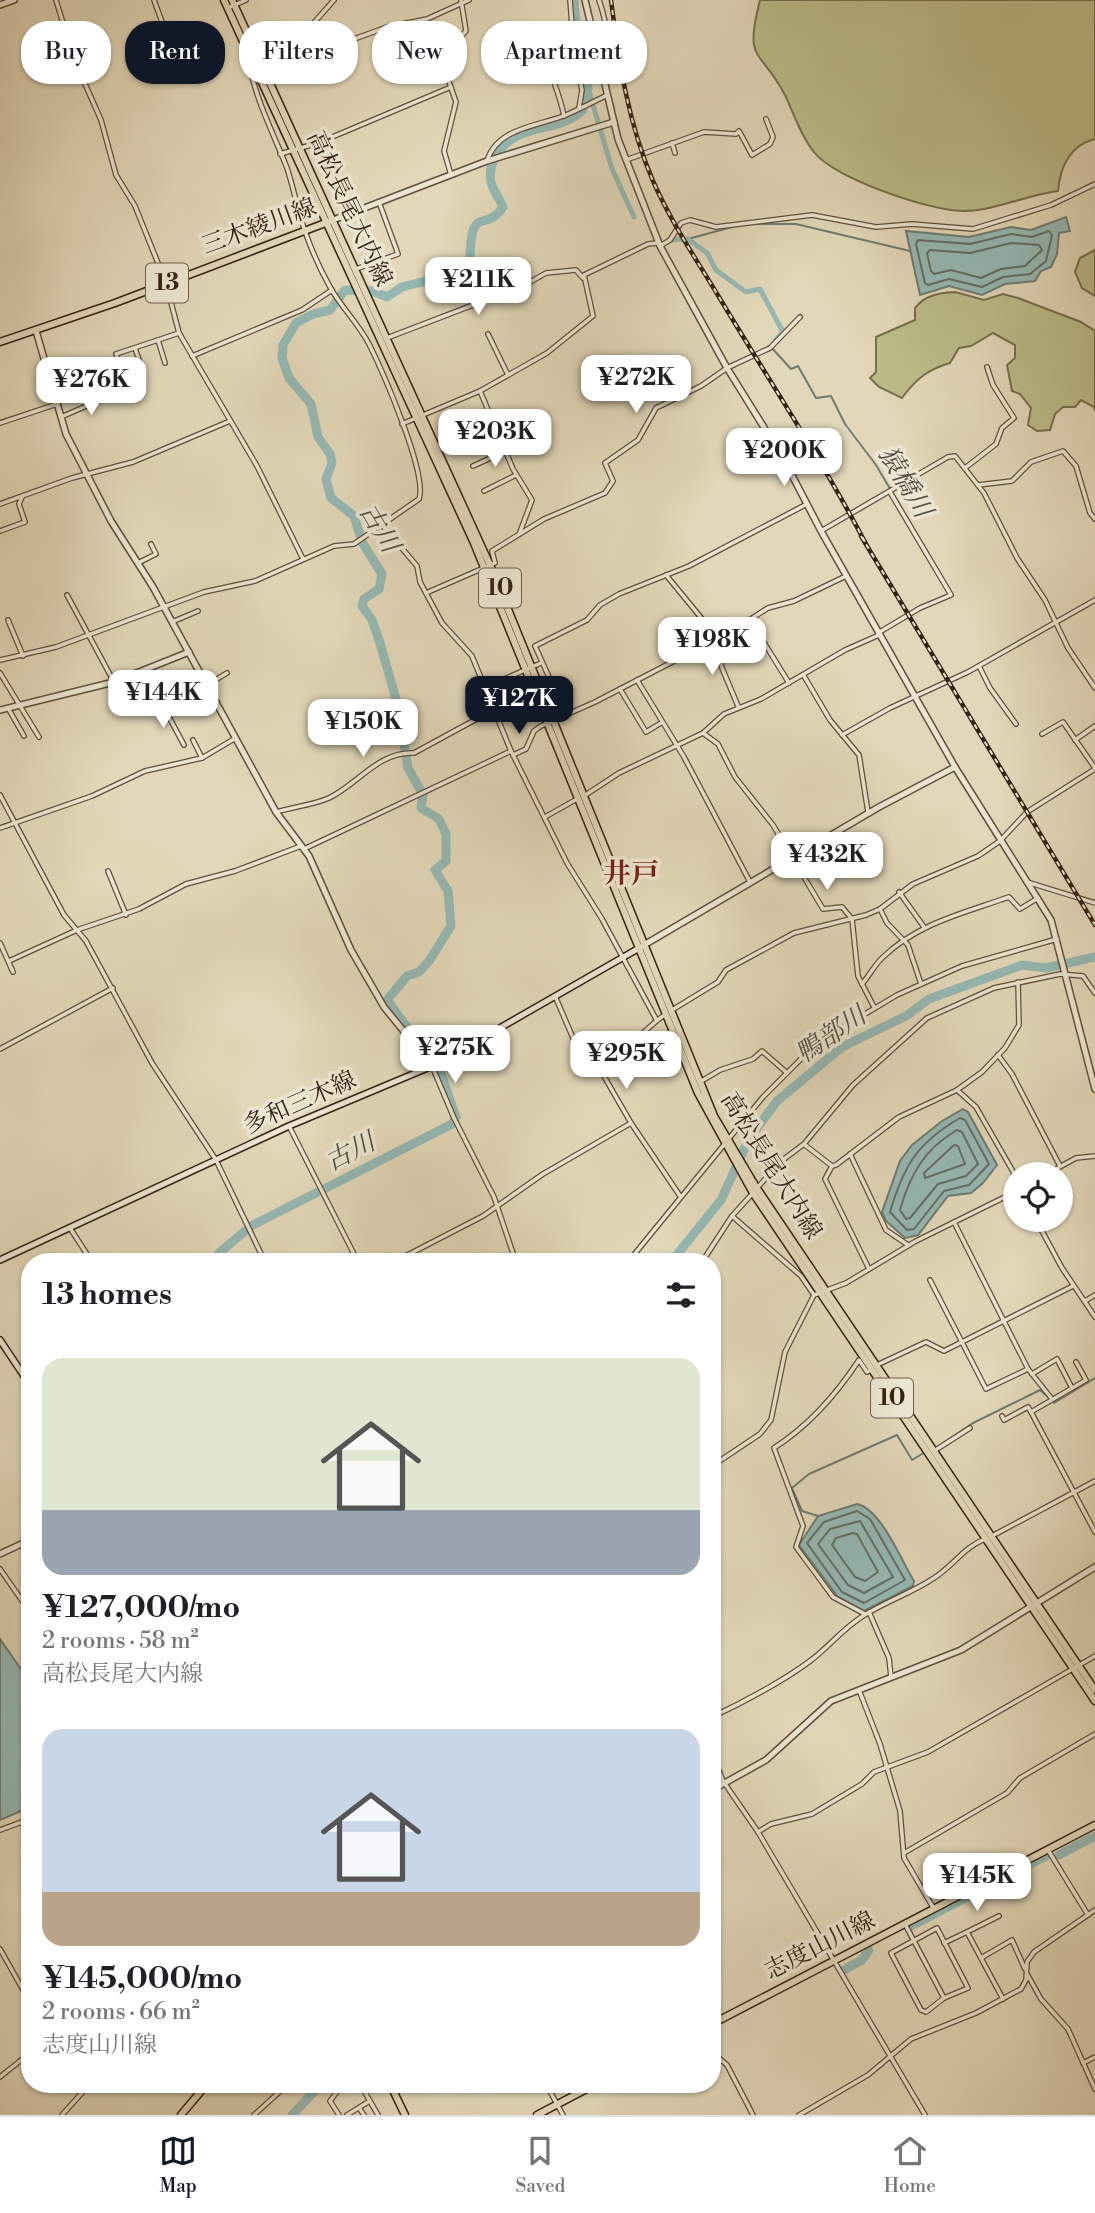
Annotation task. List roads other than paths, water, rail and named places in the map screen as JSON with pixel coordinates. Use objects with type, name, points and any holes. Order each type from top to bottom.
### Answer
[{"type":"main road","name":"高松長尾大内線","points":[[224,0],[232,4],[239,21]]},
{"type":"main road","name":"高松長尾大内線","points":[[267,84],[488,567],[581,797],[628,922],[641,947],[678,1046],[728,1146],[820,1292],[875,1367],[1035,1604],[1095,1701]]},
{"type":"main road","name":"三木綾川線","points":[[0,342],[330,221]]},
{"type":"main road","name":"高松長尾大内線","points":[[330,221],[355,269],[359,285]]},
{"type":"main road","name":"高松長尾大内線","points":[[551,723],[555,739],[581,797]]},
{"type":"main road","name":"高松長尾大内線","points":[[1075,1666],[1095,1690]]},
{"type":"main road","name":"志度山川線","points":[[721,2019],[1095,1825]]},
{"type":"main road","points":[[181,2115],[199,2093]]},
{"type":"main road","points":[[394,2093],[405,2115]]},
{"type":"main road","points":[[537,2115],[578,2093]]},
{"type":"street","points":[[0,5],[14,0]]},
{"type":"street","points":[[56,0],[74,59],[101,120],[116,174],[135,206],[166,283],[179,333],[270,490],[303,559]]},
{"type":"street","points":[[154,0],[162,21]]},
{"type":"street","points":[[232,4],[246,0]]},
{"type":"street","points":[[315,21],[334,0]]},
{"type":"street","points":[[358,38],[387,27],[427,19],[468,0]]},
{"type":"street","points":[[570,0],[572,21]]},
{"type":"street","points":[[585,0],[590,21]]},
{"type":"street","points":[[599,0],[604,21]]},
{"type":"street","points":[[451,175],[444,151],[456,109],[447,76],[457,41],[466,31],[462,2]]},
{"type":"street","points":[[0,660],[23,656],[88,635],[162,606],[255,581],[334,546],[362,539],[415,504],[421,492],[412,451],[370,347],[332,290],[305,232],[255,84]]},
{"type":"street","points":[[556,84],[564,116]]},
{"type":"street","points":[[580,108],[581,84]]},
{"type":"street","points":[[604,84],[626,160],[659,245],[956,767],[1051,920],[1095,1089]]},
{"type":"street","points":[[280,154],[451,87]]},
{"type":"street","points":[[488,161],[492,150],[520,129],[535,122],[564,116],[607,95]]},
{"type":"street","points":[[626,160],[704,132],[736,134],[739,131],[752,155],[771,144],[774,137],[766,119]]},
{"type":"street","points":[[330,221],[488,161],[614,122]]},
{"type":"street","points":[[671,143],[675,153]]},
{"type":"street","points":[[583,278],[609,262],[670,240],[681,223],[691,220],[716,227],[813,215],[876,227],[912,225],[973,229],[1051,205],[1095,184]]},
{"type":"street","points":[[355,269],[398,254],[379,202]]},
{"type":"street","points":[[370,347],[384,339],[437,321],[458,308],[519,288],[546,273],[576,270],[583,278],[593,312],[590,320],[547,353],[480,391],[402,424]]},
{"type":"street","points":[[192,356],[302,310],[332,290]]},
{"type":"street","points":[[426,593],[488,567],[495,562],[492,551],[520,532],[605,493],[613,481],[604,463],[638,440],[656,408],[771,347],[800,317]]},
{"type":"street","points":[[36,331],[61,417],[87,474],[189,652],[234,740],[276,812],[302,848],[351,950],[384,1007],[432,1066],[455,1120],[498,1205],[513,1253]]},
{"type":"street","points":[[124,376],[116,354],[179,333]]},
{"type":"street","points":[[488,334],[508,375]]},
{"type":"street","points":[[158,340],[165,363]]},
{"type":"street","points":[[135,348],[142,369]]},
{"type":"street","points":[[965,468],[996,444],[1002,428],[1014,418],[993,385],[987,367]]},
{"type":"street","points":[[480,391],[516,475],[531,500],[520,532]]},
{"type":"street","points":[[61,417],[112,395]]},
{"type":"street","points":[[0,423],[57,404]]},
{"type":"street","points":[[0,504],[87,474],[132,462],[230,421]]},
{"type":"street","points":[[473,466],[506,450]]},
{"type":"street","points":[[978,485],[1012,481],[1031,462],[1063,451],[1076,466],[1090,513],[1095,519]]},
{"type":"street","points":[[821,531],[948,457],[955,456],[978,485],[1055,623],[1095,688]]},
{"type":"street","points":[[484,491],[516,475]]},
{"type":"street","points":[[545,817],[619,773],[703,733],[724,714],[738,706],[751,704],[804,676],[845,650],[879,634],[920,608],[951,595],[891,491]]},
{"type":"street","points":[[0,531],[25,522],[19,504],[22,496]]},
{"type":"street","points":[[566,715],[541,663],[536,646],[587,620],[597,608],[619,594],[666,575],[807,504]]},
{"type":"street","points":[[382,525],[412,560],[442,623],[472,656],[512,753],[567,863],[623,957],[656,1020]]},
{"type":"street","points":[[138,563],[156,554],[151,544]]},
{"type":"street","points":[[666,575],[708,624],[738,706]]},
{"type":"street","points":[[9,961],[77,930],[126,915],[186,884],[235,871],[302,848],[526,749],[534,731],[620,689],[768,608],[794,601],[846,576]]},
{"type":"street","points":[[67,595],[127,706],[201,674]]},
{"type":"street","points":[[842,735],[979,666],[1095,600]]},
{"type":"street","points":[[172,622],[198,611]]},
{"type":"street","points":[[8,620],[23,656]]},
{"type":"street","points":[[750,620],[789,683]]},
{"type":"street","points":[[0,710],[114,682],[189,652]]},
{"type":"street","points":[[502,680],[541,663]]},
{"type":"street","points":[[979,666],[990,688],[1016,724]]},
{"type":"street","points":[[0,673],[39,737]]},
{"type":"street","points":[[168,714],[227,673]]},
{"type":"street","points":[[804,676],[842,735],[859,755],[869,813]]},
{"type":"street","points":[[637,680],[750,882]]},
{"type":"street","points":[[620,689],[646,732],[661,723]]},
{"type":"street","points":[[162,704],[184,745]]},
{"type":"street","points":[[8,708],[24,736]]},
{"type":"street","points":[[276,812],[326,799],[380,761],[403,753],[414,753],[495,709]]},
{"type":"street","points":[[554,996],[582,1065],[588,1073],[601,1071],[656,1020],[718,982],[726,970],[794,933],[852,919],[880,909],[899,892],[978,856],[1000,841],[1027,813],[1095,768],[1063,722],[1042,734]]},
{"type":"street","points":[[1075,740],[1095,726]]},
{"type":"street","points":[[703,733],[718,744],[735,777],[793,856],[823,909],[845,908],[852,919],[862,984],[874,1007]]},
{"type":"street","points":[[193,740],[202,758]]},
{"type":"street","points":[[0,828],[92,796],[145,771],[202,758],[234,740]]},
{"type":"street","name":"多和三木線","points":[[0,1260],[289,1126],[432,1066],[641,947],[793,856],[956,767]]},
{"type":"street","points":[[0,795],[64,915],[77,930],[113,989],[152,1063],[216,1160],[260,1253]]},
{"type":"street","points":[[108,871],[126,915]]},
{"type":"street","points":[[1027,882],[1095,902]]},
{"type":"street","points":[[899,892],[924,927]]},
{"type":"street","points":[[862,984],[883,958],[924,927],[954,913],[971,911],[1009,897],[1020,909],[1038,898]]},
{"type":"street","points":[[880,909],[887,923],[905,941],[921,984]]},
{"type":"street","points":[[635,1253],[680,1196],[728,1146],[786,1072],[818,1042],[874,1007],[979,959],[1057,939]]},
{"type":"street","points":[[0,943],[13,972]]},
{"type":"street","points":[[708,1253],[732,1216],[754,1190],[780,1163],[804,1144],[853,1085],[911,1030],[962,1001],[1018,982],[1065,972],[1083,976],[1095,993]]},
{"type":"street","points":[[869,1269],[825,1179],[832,1166],[899,1117],[957,1090],[998,1055],[1008,1044],[1020,1021],[1018,982]]},
{"type":"street","points":[[0,1049],[113,989]]},
{"type":"street","points":[[697,1084],[724,1068],[753,1059],[762,1051],[786,1072]]},
{"type":"street","points":[[998,1055],[1012,1074],[1058,1162]]},
{"type":"street","points":[[1087,1058],[1095,1056]]},
{"type":"street","points":[[601,1071],[631,1123],[680,1196]]},
{"type":"street","points":[[957,1090],[976,1107],[1008,1162]]},
{"type":"street","points":[[411,1253],[483,1216],[543,1174],[631,1123]]},
{"type":"street","points":[[289,1126],[353,1253]]},
{"type":"street","points":[[804,1144],[832,1166]]},
{"type":"street","points":[[850,1154],[886,1230],[908,1245]]},
{"type":"street","points":[[1068,1162],[1076,1158],[1095,1156]]},
{"type":"street","points":[[721,1460],[760,1434],[771,1420],[785,1352],[820,1292],[1003,1198]]},
{"type":"street","points":[[732,1216],[820,1292]]},
{"type":"street","points":[[954,1222],[1031,1375],[1052,1399]]},
{"type":"street","points":[[70,1228],[86,1253]]},
{"type":"street","points":[[1043,1232],[1073,1286],[1095,1317]]},
{"type":"street","points":[[930,1280],[986,1389],[1028,1369]]},
{"type":"street","points":[[891,1677],[889,1658],[867,1613],[829,1593],[796,1547],[803,1526],[774,1448],[796,1433],[828,1404],[859,1360],[867,1372],[926,1342],[944,1351],[1073,1286]]},
{"type":"street","points":[[1085,1301],[1095,1295]]},
{"type":"street","points":[[0,1340],[21,1372]]},
{"type":"street","points":[[1031,1375],[1057,1359],[1072,1388]]},
{"type":"street","points":[[1031,1412],[1086,1380],[1076,1362]]},
{"type":"street","points":[[1002,1416],[1004,1420],[1028,1408],[1095,1532]]},
{"type":"street","points":[[932,1452],[970,1428]]},
{"type":"street","points":[[721,1713],[807,1664],[832,1643],[836,1634],[867,1613],[952,1567],[968,1547],[1095,1481]]},
{"type":"street","points":[[0,1554],[21,1544]]},
{"type":"street","points":[[721,1785],[766,1760],[827,1704],[961,1650],[1095,1567]]},
{"type":"street","points":[[0,1569],[21,1599]]},
{"type":"street","points":[[758,1832],[771,1824],[812,1814],[887,1766],[928,1752],[1027,1698],[1095,1656]]},
{"type":"street","points":[[859,1690],[887,1766],[900,1811],[904,1853],[934,1909]]},
{"type":"street","points":[[904,1853],[1007,1793],[1020,1778],[1095,1734]]},
{"type":"street","points":[[721,1774],[925,2115]]},
{"type":"street","points":[[0,1830],[21,1822]]},
{"type":"street","points":[[1049,1850],[1088,1915]]},
{"type":"street","points":[[799,2115],[868,2075],[911,2039],[1003,1998],[1024,1985],[1027,1962],[1034,1952],[1095,1910]]},
{"type":"street","points":[[944,1942],[999,1916]]},
{"type":"street","points":[[905,1924],[944,1998]]},
{"type":"street","points":[[937,1928],[944,1942],[968,1988],[944,1998],[926,2012],[921,2010],[891,1952],[937,1928]]},
{"type":"street","points":[[967,1932],[1003,1998]]},
{"type":"street","points":[[981,1958],[1012,1940],[1041,1999],[1065,2024],[1094,2086]]},
{"type":"street","points":[[0,1949],[21,1986]]},
{"type":"street","points":[[1083,2063],[1095,2057]]},
{"type":"street","points":[[0,2077],[21,2060]]},
{"type":"street","points":[[721,2060],[727,2065],[753,2115]]},
{"type":"street","points":[[62,2115],[82,2093]]},
{"type":"street","points":[[254,2115],[278,2093]]},
{"type":"street","points":[[336,2093],[330,2101],[340,2115]]},
{"type":"street","points":[[365,2093],[378,2115]]},
{"type":"street","points":[[551,2093],[564,2115]]},
{"type":"street","points":[[347,2115],[368,2102]]},
{"type":"street","points":[[359,2108],[364,2115]]},
{"type":"water","points":[[1066,217],[1070,231],[1059,233],[1057,254],[1051,267],[1041,271],[1035,281],[1005,284],[982,295],[949,286],[920,295],[906,231],[969,237],[1011,227],[1031,230]]},
{"type":"water","points":[[963,1109],[968,1112],[997,1165],[971,1193],[948,1196],[918,1235],[905,1238],[886,1221],[882,1212],[900,1161],[912,1145],[942,1121]]},
{"type":"water","points":[[857,1504],[866,1508],[882,1525],[914,1581],[913,1586],[864,1611],[838,1597],[799,1545],[818,1516]]},
{"type":"water","points":[[0,1639],[21,1669],[21,1811],[0,1820]]},
{"type":"waterway","name":"古川","points":[[430,1058],[387,1000],[407,976],[419,972],[429,961],[451,926],[448,891],[435,870],[446,861],[446,834],[439,819],[421,808],[423,795],[408,768],[403,738],[392,726],[391,715],[396,699],[380,643],[372,620],[362,606],[364,599],[379,589],[382,574],[362,542],[354,516],[331,498],[326,479],[332,463],[330,454],[318,437],[311,404],[289,378],[282,358],[283,345],[296,323],[313,314],[330,310],[345,290],[372,291],[387,297],[402,287],[453,274],[470,259],[476,225],[496,215],[503,207],[490,177],[494,160],[502,147],[524,133],[561,123],[583,110],[588,88],[578,45],[574,0]]},
{"type":"waterway","points":[[588,88],[612,169],[634,217]]},
{"type":"waterway","points":[[758,224],[796,224],[910,251]]},
{"type":"waterway","points":[[688,239],[732,227]]},
{"type":"waterway","points":[[672,240],[688,239],[707,253],[716,270],[746,292],[760,289],[783,332],[776,340]]},
{"type":"waterway","name":"猿橋川","points":[[771,347],[791,369],[798,366],[816,398],[831,396],[845,424],[876,465],[951,592]]},
{"type":"waterway","name":"鴨部川","points":[[678,1253],[721,1200],[749,1139],[777,1101],[842,1047],[906,1016],[929,999],[1022,965],[1046,968],[1095,957]]},
{"type":"waterway","name":"古川","points":[[219,1253],[251,1226],[452,1124],[456,1117],[439,1068]]},
{"type":"waterway","points":[[1054,1403],[1095,1378]]},
{"type":"waterway","points":[[939,1446],[973,1423],[1040,1390],[1048,1397]]},
{"type":"waterway","points":[[818,1516],[802,1511],[792,1488],[809,1474],[897,1435],[912,1460],[922,1454]]},
{"type":"waterway","points":[[1059,1855],[1095,1836]]},
{"type":"waterway","points":[[911,1926],[1046,1856]]},
{"type":"waterway","points":[[842,1971],[862,1960],[869,1950]]},
{"type":"waterway","name":"鴨部川","points":[[292,2115],[313,2093]]},
{"type":"railway","points":[[611,0],[631,115],[644,159],[660,196],[866,544]]},
{"type":"railway","points":[[861,536],[1095,925]]},
{"type":"district","name":"井戸","points":[[631,874]]}]
